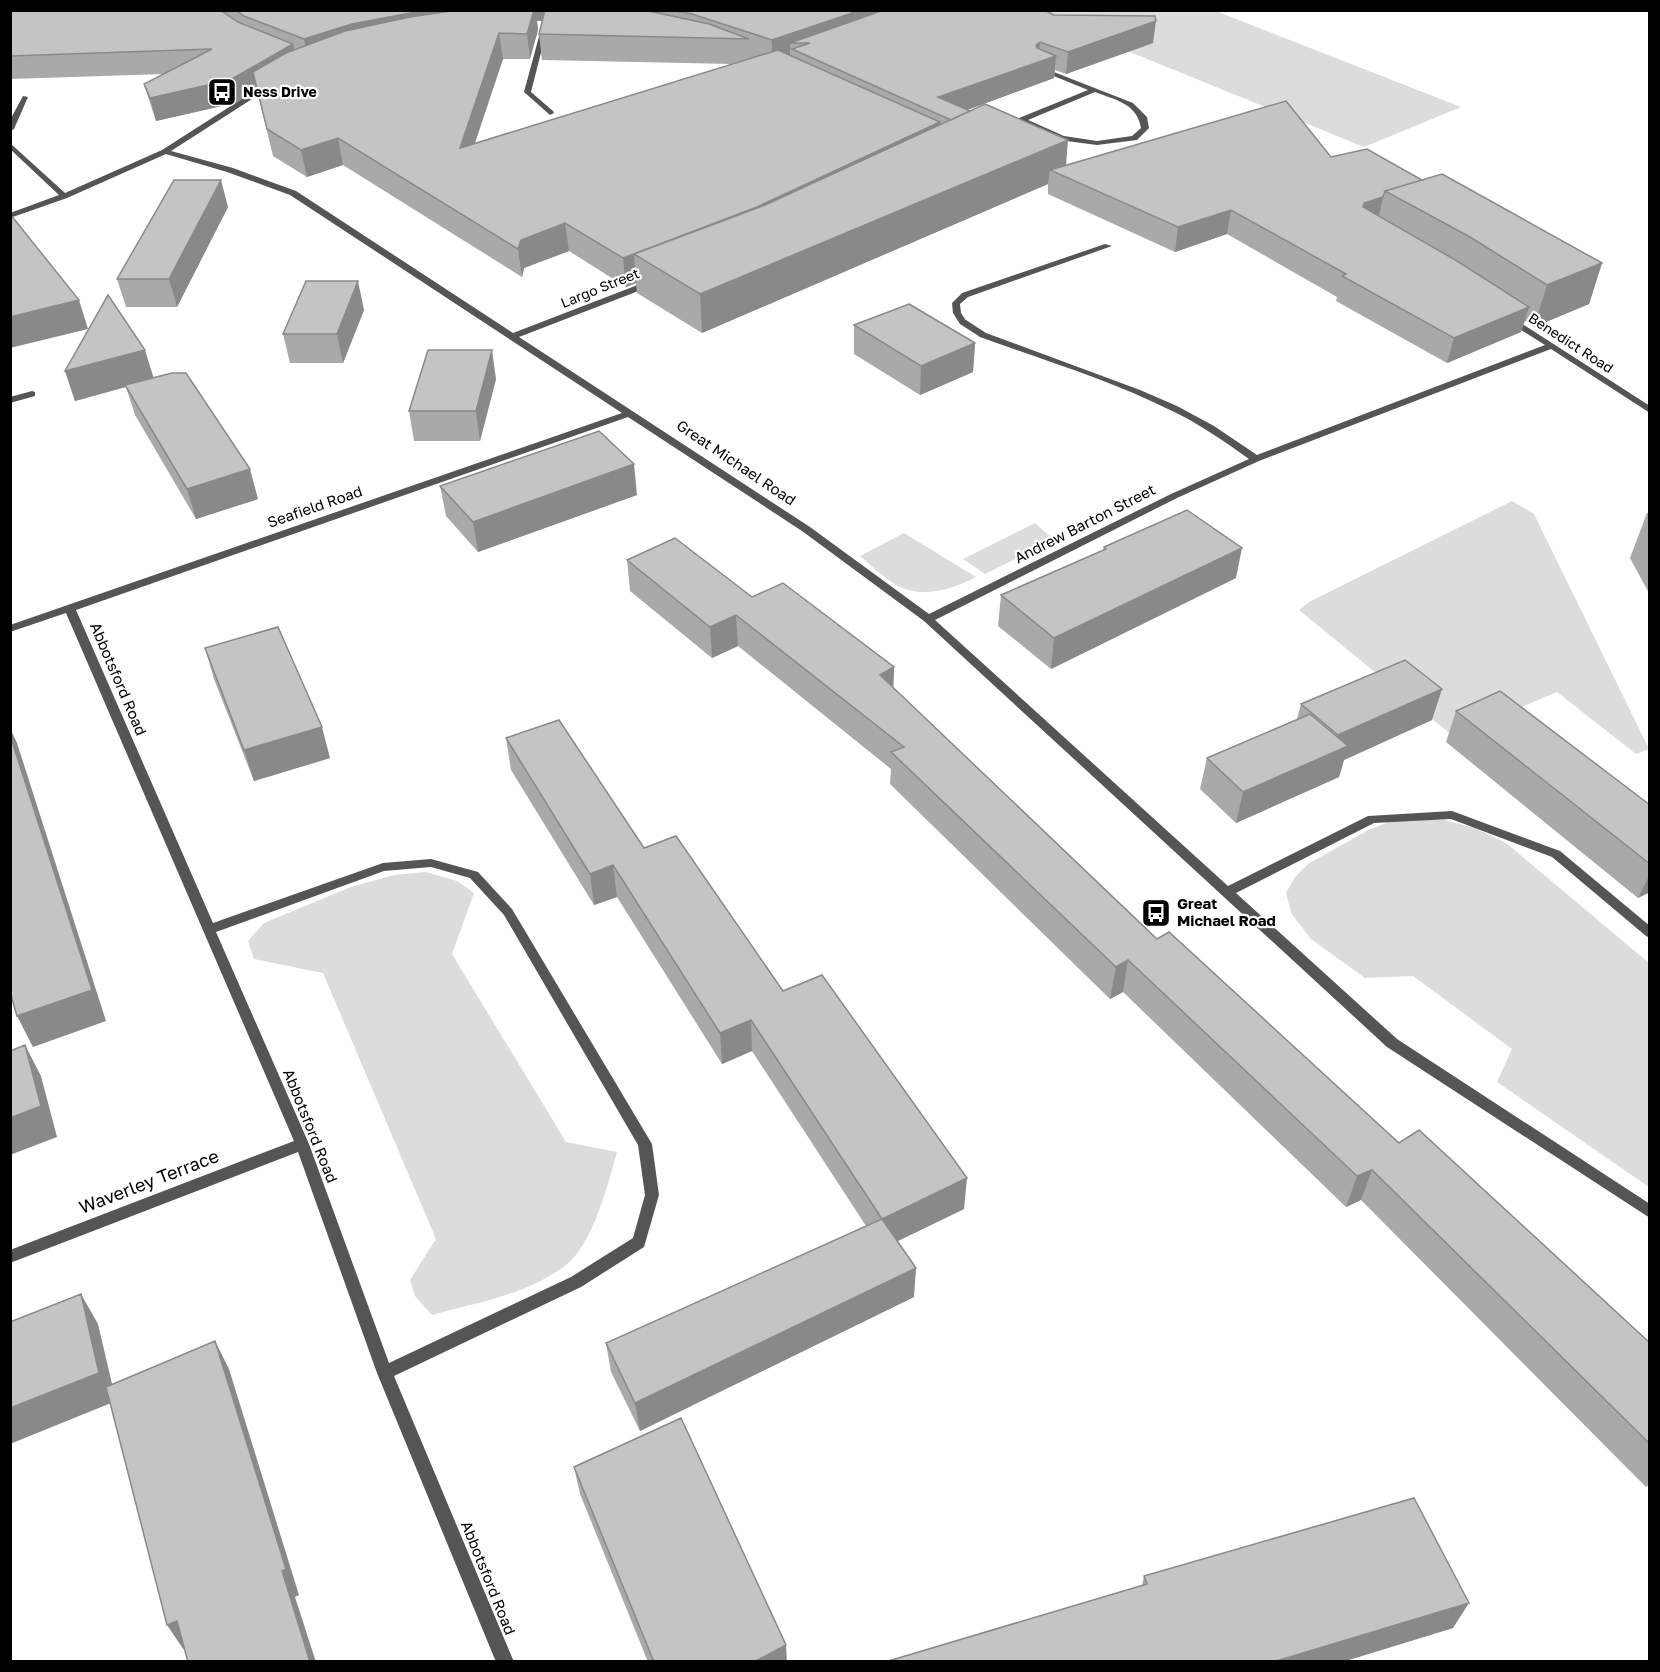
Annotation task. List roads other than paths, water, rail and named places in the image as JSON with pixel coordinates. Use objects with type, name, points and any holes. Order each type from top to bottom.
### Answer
[{"type":"street","points":[[534,25],[555,25]]},
{"type":"street","points":[[545,25],[527,92],[550,113]]},
{"type":"street","points":[[1022,120],[1062,138],[1097,143],[1134,138],[1145,128],[1143,117],[1131,104],[1039,68]]},
{"type":"street","points":[[10,216],[64,196],[165,152],[250,96],[279,81]]},
{"type":"street","points":[[1002,128],[1094,90]]},
{"type":"street","points":[[10,129],[26,97]]},
{"type":"street","points":[[10,145],[64,196]]},
{"type":"street","name":"Great Michael Road","points":[[165,152],[230,170],[293,194],[806,529],[928,619],[1392,1043],[1650,1212]]},
{"type":"street","points":[[1108,246],[965,295],[956,303],[957,313],[963,322],[983,335],[1174,408],[1211,428],[1256,459]]},
{"type":"street","name":"Largo Street","points":[[512,337],[664,277]]},
{"type":"street","name":"Benedict Road","points":[[1503,314],[1650,410]]},
{"type":"street","name":"Andrew Barton Street","points":[[928,619],[1174,496],[1256,459],[1551,346]]},
{"type":"street","points":[[10,400],[32,394]]},
{"type":"street","name":"Seafield Road","points":[[10,629],[630,412]]},
{"type":"street","name":"Abbotsford Road","points":[[70,609],[302,1144],[385,1373],[505,1662]]},
{"type":"street","points":[[1228,892],[1372,819],[1452,815],[1556,854],[1650,933]]},
{"type":"street","points":[[208,930],[383,867],[431,863],[474,875],[508,912],[645,1144],[652,1195],[639,1242],[576,1282],[385,1373]]},
{"type":"street","name":"Waverley Terrace","points":[[10,1257],[302,1144]]},
{"type":"place","name":"Ness Drive","points":[[222,92]]},
{"type":"place","name":"Great Michael Road","points":[[1156,913]]}]
